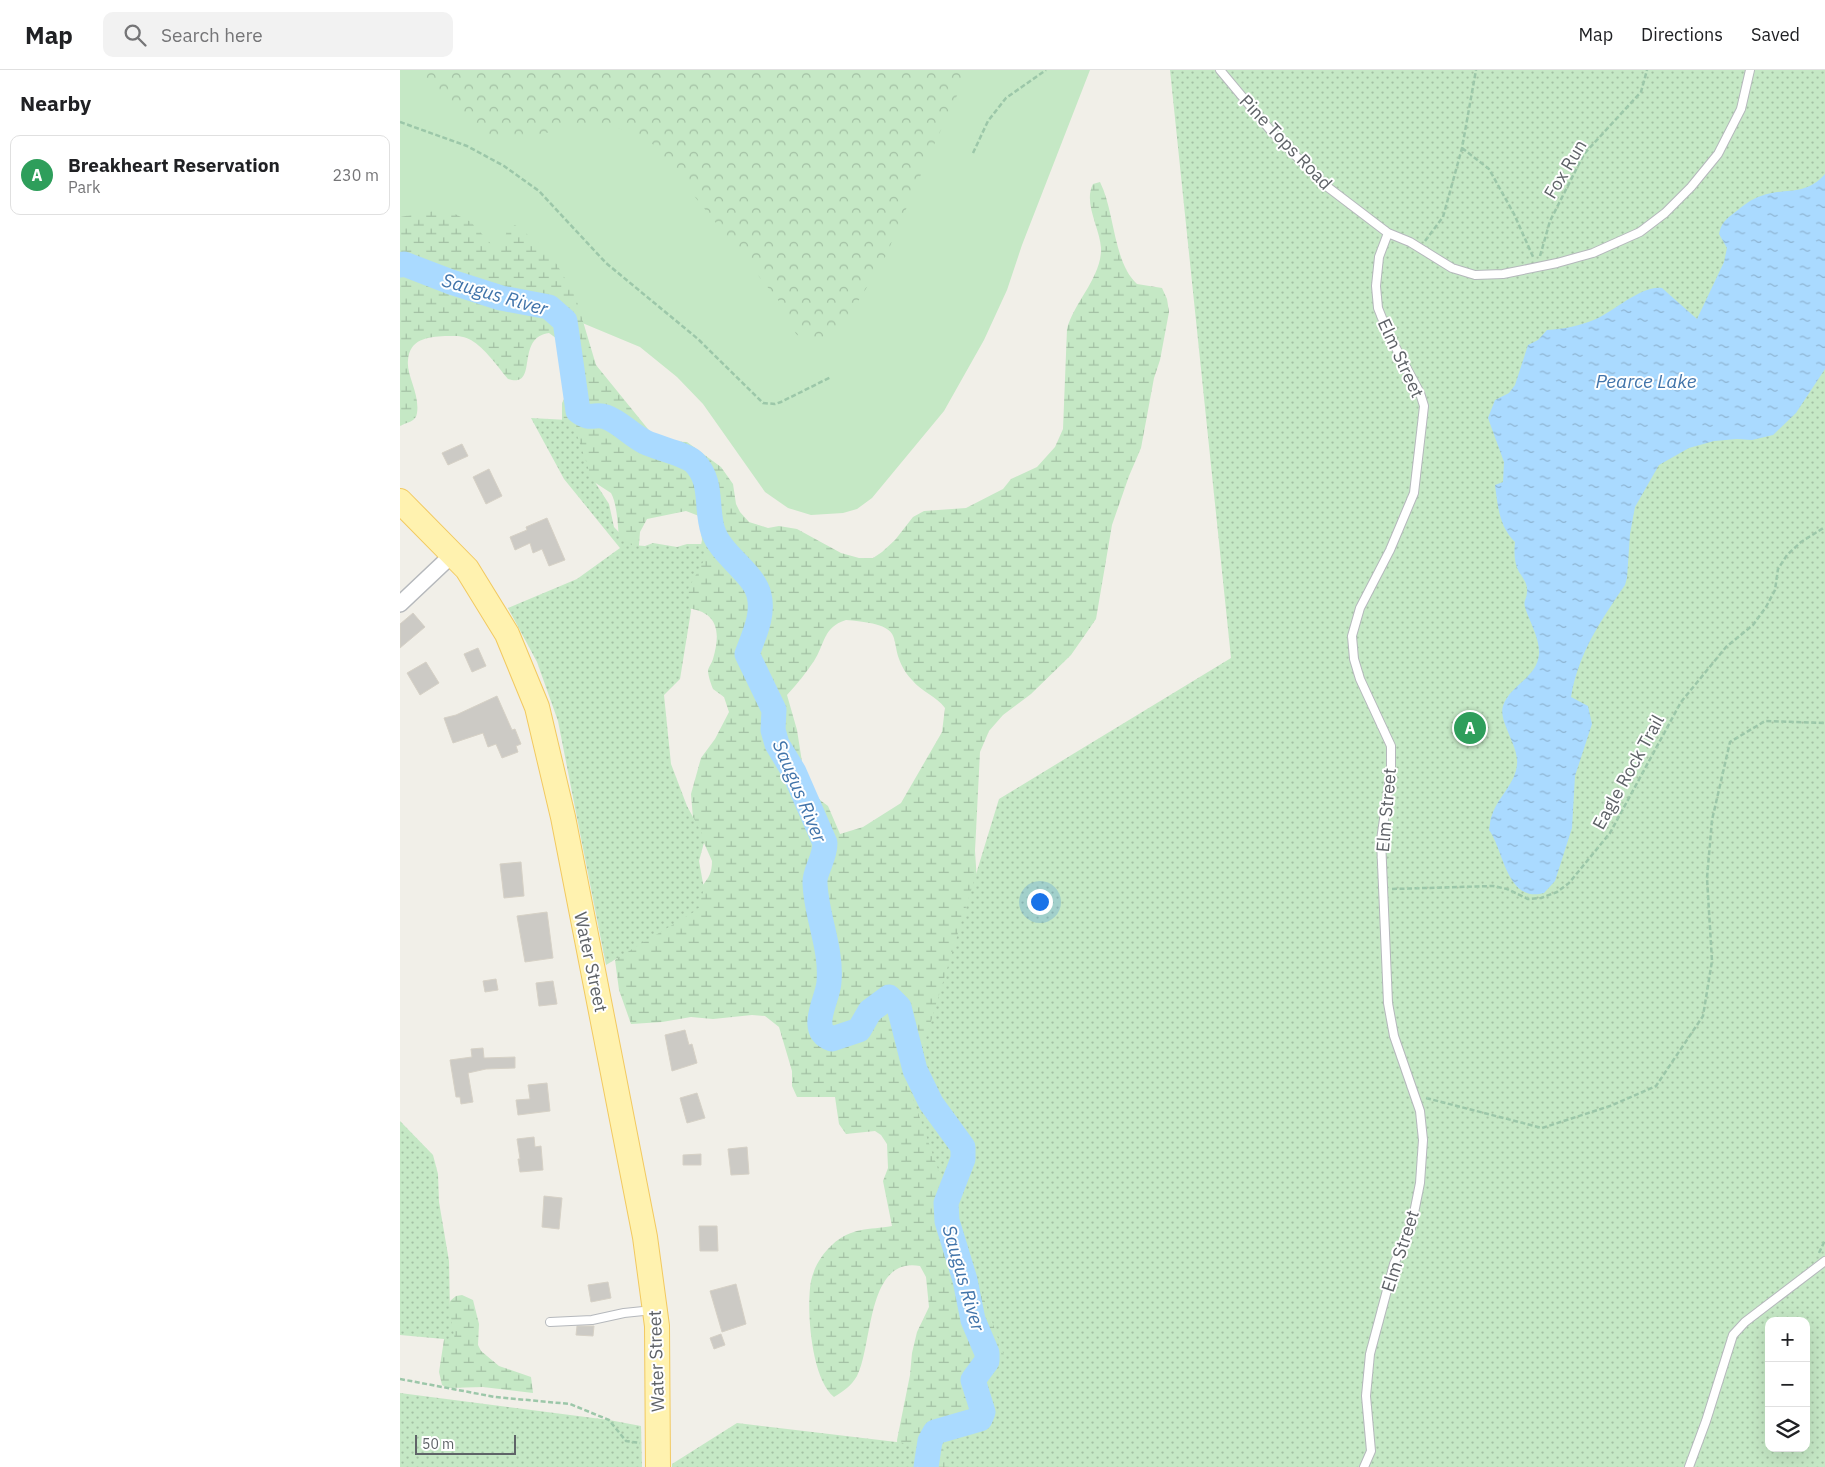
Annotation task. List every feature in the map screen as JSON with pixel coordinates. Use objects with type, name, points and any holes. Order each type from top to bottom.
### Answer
[{"type":"main road","name":"Water Street","points":[[400,501],[467,569],[507,634],[538,707],[563,818],[619,1094],[645,1238],[654,1310],[658,1467]]},
{"type":"street","points":[[400,604],[453,554]]},
{"type":"lane","name":"Pine Tops Road","points":[[1220,70],[1247,105],[1325,185],[1388,232],[1420,248],[1452,268],[1475,274],[1503,274],[1593,253],[1640,232],[1665,213],[1691,187],[1718,154],[1741,109],[1750,70]]},
{"type":"lane","name":"Elm Street","points":[[1364,1467],[1371,1451],[1366,1396],[1370,1354],[1394,1264],[1410,1228],[1420,1183],[1423,1140],[1420,1110],[1394,1036],[1388,1002],[1381,840],[1392,770],[1391,746],[1360,679],[1354,658],[1352,636],[1360,608],[1390,550],[1414,493],[1424,406],[1420,393],[1388,333],[1378,308],[1376,286],[1379,258],[1388,232]]},
{"type":"lane","points":[[1689,1467],[1706,1421],[1733,1335],[1745,1322],[1825,1262]]},
{"type":"lane","points":[[550,1322],[592,1320],[624,1313],[654,1310]]},
{"type":"path","points":[[973,153],[988,121],[1006,98],[1046,70]]},
{"type":"path","points":[[1420,248],[1443,217],[1462,148],[1476,70]]},
{"type":"path","name":"Fox Run","points":[[1537,267],[1550,221],[1584,154],[1641,92],[1647,70]]},
{"type":"path","points":[[400,122],[467,146],[504,166],[540,191],[606,263],[698,338],[763,403],[775,404],[782,402],[832,377]]},
{"type":"path","points":[[1462,148],[1489,169],[1514,214],[1537,267]]},
{"type":"path","name":"Eagle Rock Trail","points":[[1383,890],[1493,886],[1507,889],[1528,899],[1534,899],[1557,892],[1569,883],[1610,832],[1681,702],[1696,680],[1712,667],[1726,647],[1752,626],[1775,590],[1778,569],[1786,555],[1801,542],[1825,527]]},
{"type":"path","points":[[1415,1096],[1542,1128],[1610,1106],[1656,1086],[1703,1016],[1712,961],[1707,878],[1712,820],[1730,742],[1765,721],[1825,724]]},
{"type":"path","points":[[400,1379],[495,1396],[570,1404],[610,1420],[626,1441],[658,1443]]},
{"type":"green space","points":[[400,70],[1090,70],[1022,245],[1007,290],[984,340],[944,411],[872,498],[857,509],[843,513],[811,515],[788,508],[765,492],[703,404],[677,377],[640,347],[400,247]]},
{"type":"green space","points":[[418,70],[969,70],[932,149],[884,260],[847,319],[817,341],[807,342],[796,334],[782,305],[646,136],[617,128],[574,127],[513,140],[484,133],[425,87]]},
{"type":"green space","points":[[1170,70],[1825,70],[1825,1467],[948,1467],[939,1434],[953,1428],[969,1430],[989,1423],[989,1411],[982,1388],[983,1379],[991,1358],[1006,1361],[910,1090],[999,799],[1231,658]]},
{"type":"green space","points":[[1100,182],[1105,194],[1119,250],[1129,275],[1137,284],[1162,288],[1167,299],[1169,312],[1141,448],[1112,525],[1096,619],[1071,655],[1031,694],[1003,715],[989,731],[980,752],[975,851],[1015,1467],[898,1467],[897,1440],[910,1375],[912,1353],[917,1332],[929,1307],[926,1277],[920,1266],[902,1267],[890,1275],[881,1289],[874,1306],[862,1363],[857,1376],[847,1388],[834,1397],[826,1388],[815,1360],[809,1308],[812,1276],[819,1261],[828,1249],[839,1239],[853,1232],[892,1226],[883,1181],[888,1168],[887,1144],[881,1135],[875,1131],[846,1134],[839,1124],[835,1097],[797,1097],[792,1086],[792,1071],[779,1027],[765,1016],[752,1015],[713,1019],[691,1017],[662,1022],[631,1024],[619,990],[615,960],[702,886],[711,868],[712,861],[693,818],[691,794],[701,758],[715,739],[729,712],[724,697],[713,689],[708,675],[717,637],[713,621],[708,615],[700,611],[678,607],[700,550],[702,540],[699,516],[686,511],[647,519],[640,532],[638,557],[620,548],[616,512],[611,493],[594,482],[562,437],[562,403],[567,393],[560,341],[549,333],[539,337],[532,344],[526,370],[523,377],[518,380],[508,379],[486,352],[468,338],[458,336],[432,337],[416,343],[409,353],[408,366],[417,399],[417,413],[413,420],[400,426],[400,217],[440,210],[455,214],[471,222],[491,244],[498,246],[502,244],[508,230],[515,225],[545,248],[555,261],[576,298],[596,365],[652,434],[665,441],[687,442],[721,467],[733,484],[736,504],[740,512],[749,522],[768,528],[779,526],[797,529],[841,553],[859,558],[873,558],[895,540],[913,517],[924,511],[966,508],[1003,489],[1011,479],[1037,467],[1055,447],[1063,429],[1067,329],[1075,309],[1093,279],[1100,259],[1100,240],[1090,199],[1090,191],[1093,184]],"holes":[[[846,620],[882,627],[890,632],[894,638],[903,667],[912,680],[945,708],[942,732],[901,803],[863,827],[840,834],[828,806],[820,800],[805,781],[797,730],[787,695],[814,661],[833,627]]]},
{"type":"green space","points":[[531,418],[568,420],[576,432],[591,476],[609,504],[614,527],[631,545],[645,546],[653,543],[677,547],[687,544],[713,544],[688,589],[691,611],[680,679],[664,695],[671,764],[687,806],[705,839],[699,861],[704,889],[697,910],[606,965],[558,721],[537,662],[508,608],[577,579],[620,548],[564,479]]},
{"type":"green space","points":[[400,1121],[433,1155],[438,1174],[439,1202],[449,1261],[450,1313],[455,1340],[400,1335]]},
{"type":"green space","points":[[462,1295],[473,1300],[479,1324],[478,1345],[481,1351],[499,1366],[531,1377],[533,1393],[483,1387],[447,1388],[442,1385],[439,1372],[450,1301],[456,1296]]},
{"type":"green space","points":[[400,1393],[609,1420],[641,1426],[642,1467],[400,1467]]},
{"type":"green space","points":[[737,1423],[930,1446],[924,1467],[672,1467],[672,1464]]},
{"type":"water","name":"Pearce Lake","points":[[1825,174],[1825,369],[1796,413],[1773,435],[1752,440],[1714,441],[1689,448],[1659,465],[1635,507],[1630,534],[1625,585],[1607,612],[1585,652],[1579,666],[1571,697],[1588,706],[1592,724],[1575,776],[1572,828],[1555,881],[1544,893],[1531,894],[1521,890],[1508,873],[1489,830],[1495,808],[1514,777],[1517,764],[1515,749],[1503,719],[1503,706],[1511,692],[1534,669],[1539,648],[1525,605],[1527,586],[1516,565],[1515,542],[1502,523],[1498,508],[1495,485],[1503,482],[1504,462],[1488,418],[1495,400],[1509,393],[1515,385],[1528,345],[1538,340],[1547,330],[1572,327],[1596,319],[1646,290],[1662,288],[1697,319],[1724,262],[1727,248],[1719,234],[1724,222],[1754,199],[1770,193],[1802,189],[1810,186]]},
{"type":"building","points":[[462,444],[468,456],[448,465],[442,453]]},
{"type":"building","points":[[489,469],[502,496],[486,504],[473,477]]},
{"type":"building","points":[[547,518],[565,560],[549,566],[542,549],[533,553],[530,543],[515,550],[510,537],[527,530],[526,527]]},
{"type":"building","points":[[413,613],[425,627],[400,648],[400,624]]},
{"type":"building","points":[[478,648],[486,666],[472,672],[464,654]]},
{"type":"building","points":[[426,662],[439,683],[420,695],[407,673]]},
{"type":"building","points":[[497,696],[512,730],[515,729],[521,744],[516,746],[518,752],[502,758],[496,744],[488,747],[483,733],[453,743],[444,718],[456,715]]},
{"type":"building","points":[[521,862],[524,896],[504,898],[500,864]]},
{"type":"building","points":[[547,912],[553,958],[525,962],[517,916]]},
{"type":"building","points":[[496,979],[498,990],[485,992],[483,981]]},
{"type":"building","points":[[553,981],[557,1004],[539,1006],[536,983]]},
{"type":"building","points":[[685,1030],[689,1045],[692,1044],[697,1063],[672,1071],[665,1035]]},
{"type":"building","points":[[483,1048],[484,1058],[515,1057],[515,1068],[486,1069],[468,1073],[473,1102],[461,1104],[460,1097],[456,1097],[450,1060],[472,1057],[471,1049]]},
{"type":"building","points":[[547,1083],[550,1111],[518,1115],[516,1100],[530,1099],[528,1085]]},
{"type":"building","points":[[697,1093],[705,1118],[687,1123],[680,1098]]},
{"type":"building","points":[[534,1137],[535,1147],[541,1146],[543,1170],[520,1172],[517,1139]]},
{"type":"building","points":[[747,1147],[749,1174],[731,1175],[728,1149]]},
{"type":"building","points":[[701,1154],[701,1165],[683,1165],[683,1155]]},
{"type":"building","points":[[544,1196],[562,1198],[559,1229],[542,1227]]},
{"type":"building","points":[[699,1226],[717,1226],[718,1251],[700,1251]]},
{"type":"building","points":[[608,1282],[611,1298],[591,1302],[588,1285]]},
{"type":"building","points":[[736,1284],[746,1324],[722,1332],[710,1291]]},
{"type":"building","points":[[577,1326],[594,1326],[593,1336],[576,1335]]},
{"type":"building","points":[[721,1334],[725,1345],[714,1349],[710,1338]]},
{"type":"waterway","name":"Saugus River","points":[[400,265],[404,264],[501,298],[549,307],[565,321],[578,411],[586,416],[602,416],[611,419],[645,442],[684,456],[694,462],[707,486],[711,522],[717,540],[756,587],[759,595],[760,610],[747,654],[774,710],[773,730],[777,744],[794,772],[825,843],[825,849],[815,879],[829,969],[828,989],[821,1014],[821,1029],[825,1035],[832,1039],[859,1030],[870,1011],[889,997],[899,1007],[915,1070],[931,1103],[963,1147],[963,1159],[946,1203],[947,1221],[965,1280],[973,1320],[987,1353],[987,1361],[973,1380],[983,1412],[980,1419],[935,1432],[930,1441],[926,1467]]},
{"type":"place","name":"Breakheart Reservation","points":[[1470,728]]}]
